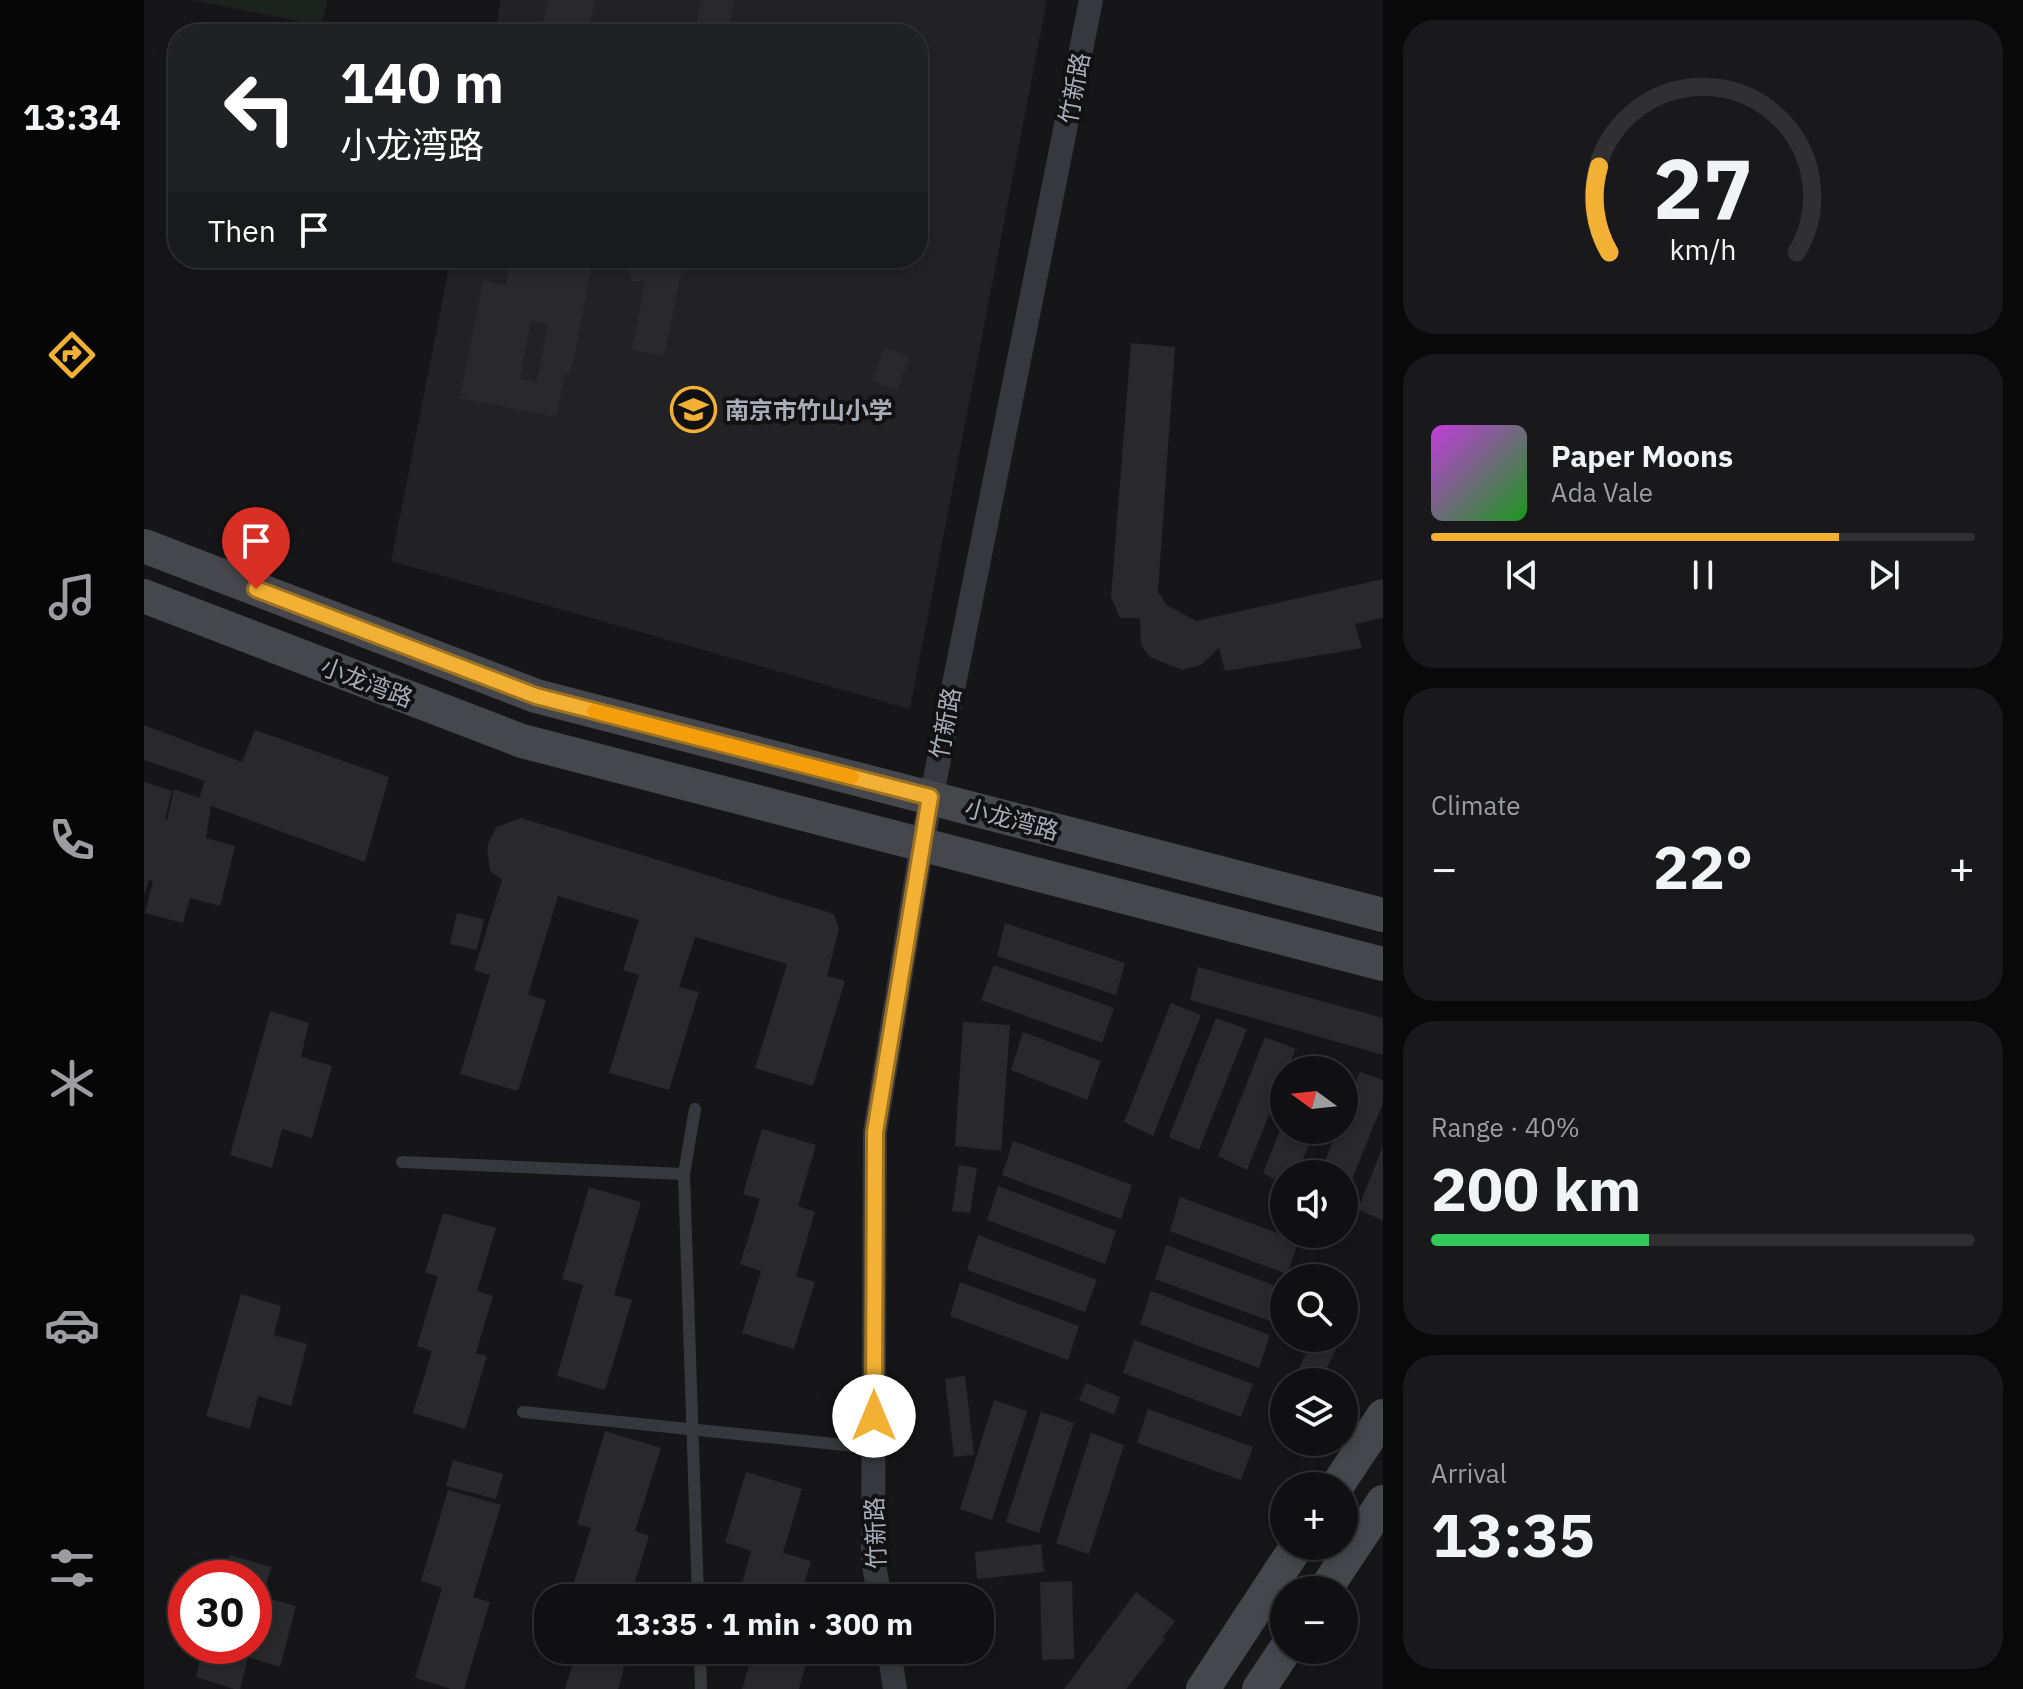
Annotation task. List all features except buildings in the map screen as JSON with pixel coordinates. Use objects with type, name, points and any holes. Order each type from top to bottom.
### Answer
[{"type":"main road","name":"小龙湾路","points":[[144,546],[536,696],[1383,915]]},
{"type":"main road","name":"小龙湾路","points":[[144,596],[522,741],[1383,964]]},
{"type":"main road","points":[[1346,1472],[1383,1416]]},
{"type":"main road","points":[[1334,1576],[1383,1502]]},
{"type":"main road","points":[[1203,1689],[1288,1560]]},
{"type":"main road","points":[[1259,1689],[1276,1664]]},
{"type":"street","name":"竹新路","points":[[877,1584],[873,1560],[875,1132],[930,797],[1091,0]]},
{"type":"street","points":[[891,1664],[895,1689]]},
{"type":"lane","points":[[695,1109],[684,1174],[698,1584]]},
{"type":"lane","points":[[402,1162],[684,1174]]},
{"type":"lane","points":[[523,1412],[874,1448]]},
{"type":"lane","points":[[700,1664],[701,1689]]},
{"type":"shaded area","points":[[193,0],[327,0],[322,24]]},
{"type":"shaded area","name":"南京市竹山小学","points":[[501,0],[1047,0],[910,709],[391,561],[449,268],[928,268],[928,24],[497,24]]},
{"type":"slow traffic","points":[[594,711],[852,777]]},
{"type":"place","name":"南京市竹山小学","points":[[694,410]]},
{"type":"route","points":[[256,589],[536,696],[930,797],[875,1132],[874,1416]]}]
